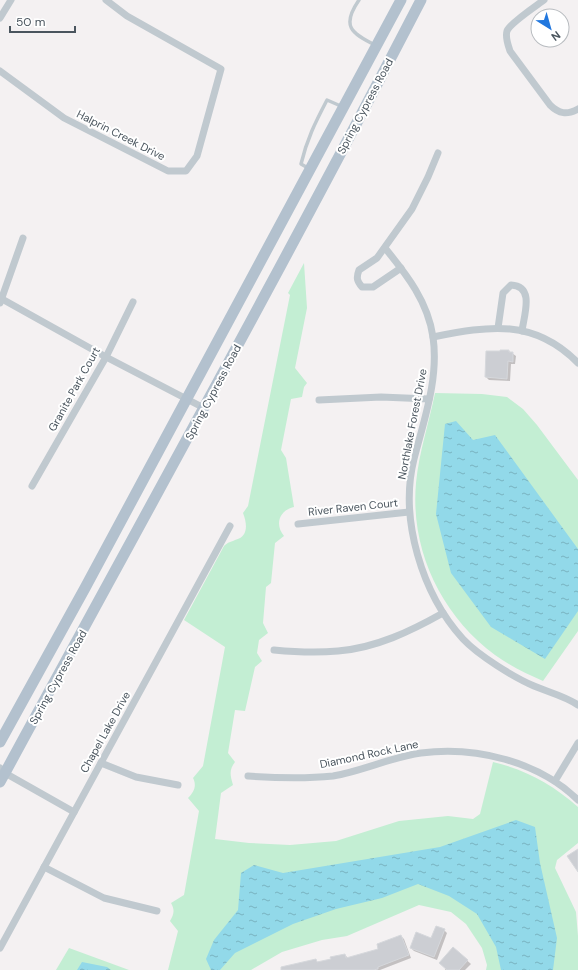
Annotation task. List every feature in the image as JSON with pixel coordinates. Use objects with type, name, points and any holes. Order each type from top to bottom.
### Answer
[{"type":"main road","name":"Spring Cypress Road","points":[[0,742],[85,588],[401,0]]},
{"type":"main road","name":"Spring Cypress Road","points":[[1,773],[102,596],[361,116],[421,0]]},
{"type":"main road","points":[[344,107],[361,116]]},
{"type":"main road","points":[[85,588],[102,596]]},
{"type":"street","points":[[0,18],[11,0]]},
{"type":"street","name":"Halprin Creek Drive","points":[[0,71],[64,118],[168,172],[186,171],[197,156],[221,68],[127,16],[106,0]]},
{"type":"street","points":[[544,0],[514,23],[507,32],[506,42],[510,50],[555,111],[563,114],[571,113],[578,109]]},
{"type":"street","points":[[401,268],[373,287],[362,287],[358,283],[358,270],[377,258],[385,248],[420,195],[438,154]]},
{"type":"street","points":[[23,238],[1,301],[204,408]]},
{"type":"street","name":"Northlake Forest Drive","points":[[385,248],[401,268],[419,296],[428,319],[433,338],[434,365],[429,399],[413,461],[409,512],[417,553],[432,591],[443,613],[464,640],[490,661],[531,685],[578,705]]},
{"type":"street","points":[[498,328],[504,293],[511,285],[518,285],[525,292],[526,299],[522,331]]},
{"type":"street","name":"Granite Park Court","points":[[32,486],[106,357],[133,302]]},
{"type":"street","points":[[433,338],[467,331],[498,328],[529,332],[555,345],[578,363]]},
{"type":"street","points":[[319,400],[381,397],[429,399]]},
{"type":"street","name":"River Raven Court","points":[[298,524],[409,512]]},
{"type":"street","name":"Chapel Lake Drive","points":[[0,948],[230,526]]},
{"type":"street","points":[[274,650],[316,652],[339,651],[355,648],[394,638],[443,613]]},
{"type":"street","points":[[555,780],[578,743]]},
{"type":"street","name":"Diamond Rock Lane","points":[[248,776],[303,778],[333,776],[365,769],[420,753],[463,752],[485,755],[512,762],[555,780],[578,800]]},
{"type":"street","points":[[101,763],[136,777],[178,785]]},
{"type":"street","points":[[1,773],[74,812]]},
{"type":"street","points":[[44,867],[104,898],[157,911]]},
{"type":"lane","points":[[359,0],[350,18],[352,30],[363,39],[377,46]]},
{"type":"lane","points":[[310,170],[301,164],[313,127],[323,107],[327,100],[344,107]]},
{"type":"green space","points":[[304,263],[307,308],[295,368],[307,383],[304,387],[302,397],[291,399],[281,450],[286,458],[294,507],[282,514],[279,522],[279,527],[284,536],[275,543],[271,583],[266,587],[263,623],[268,633],[259,640],[257,653],[262,661],[255,667],[245,711],[235,710],[228,753],[235,762],[231,773],[233,785],[221,793],[215,839],[249,843],[290,845],[336,841],[399,821],[448,816],[473,819],[480,814],[493,762],[517,769],[558,791],[578,807],[578,843],[557,860],[555,868],[576,912],[578,970],[486,970],[487,965],[482,948],[466,924],[451,912],[419,905],[347,936],[322,940],[282,952],[251,970],[168,970],[178,931],[170,921],[174,912],[171,903],[184,895],[199,811],[188,798],[194,789],[195,784],[193,778],[203,766],[225,647],[184,620],[224,546],[240,538],[245,533],[246,525],[243,513],[248,506],[290,295],[288,293]]},
{"type":"green space","points":[[435,393],[482,394],[507,397],[523,409],[537,425],[578,480],[578,631],[543,681],[507,663],[476,639],[459,621],[445,601],[433,579],[424,556],[418,533],[415,508],[416,483],[417,471]]},
{"type":"green space","points":[[69,948],[129,970],[56,970]]},
{"type":"water","points":[[456,421],[473,440],[495,435],[578,549],[578,611],[545,659],[491,627],[451,573],[436,514],[445,424]]},
{"type":"water","points":[[516,820],[535,827],[540,863],[557,938],[553,970],[501,970],[496,947],[477,914],[449,896],[418,884],[382,898],[336,909],[293,924],[235,953],[220,970],[211,970],[206,959],[214,940],[238,910],[241,873],[254,865],[283,873],[440,847]]},
{"type":"water","points":[[82,962],[107,967],[111,970],[77,970]]},
{"type":"building","points":[[509,350],[509,352],[513,352],[513,362],[508,361],[507,379],[485,377],[486,351]]},
{"type":"building","points":[[578,849],[578,872],[567,856]]},
{"type":"building","points":[[436,926],[445,929],[434,957],[410,948],[416,932],[431,938]]},
{"type":"building","points":[[401,935],[409,955],[378,967],[378,969],[281,970],[281,967],[316,959],[317,962],[331,959],[330,957],[345,954],[346,958],[378,949],[377,944]]},
{"type":"building","points":[[453,947],[468,960],[459,970],[447,970],[439,963]]}]
